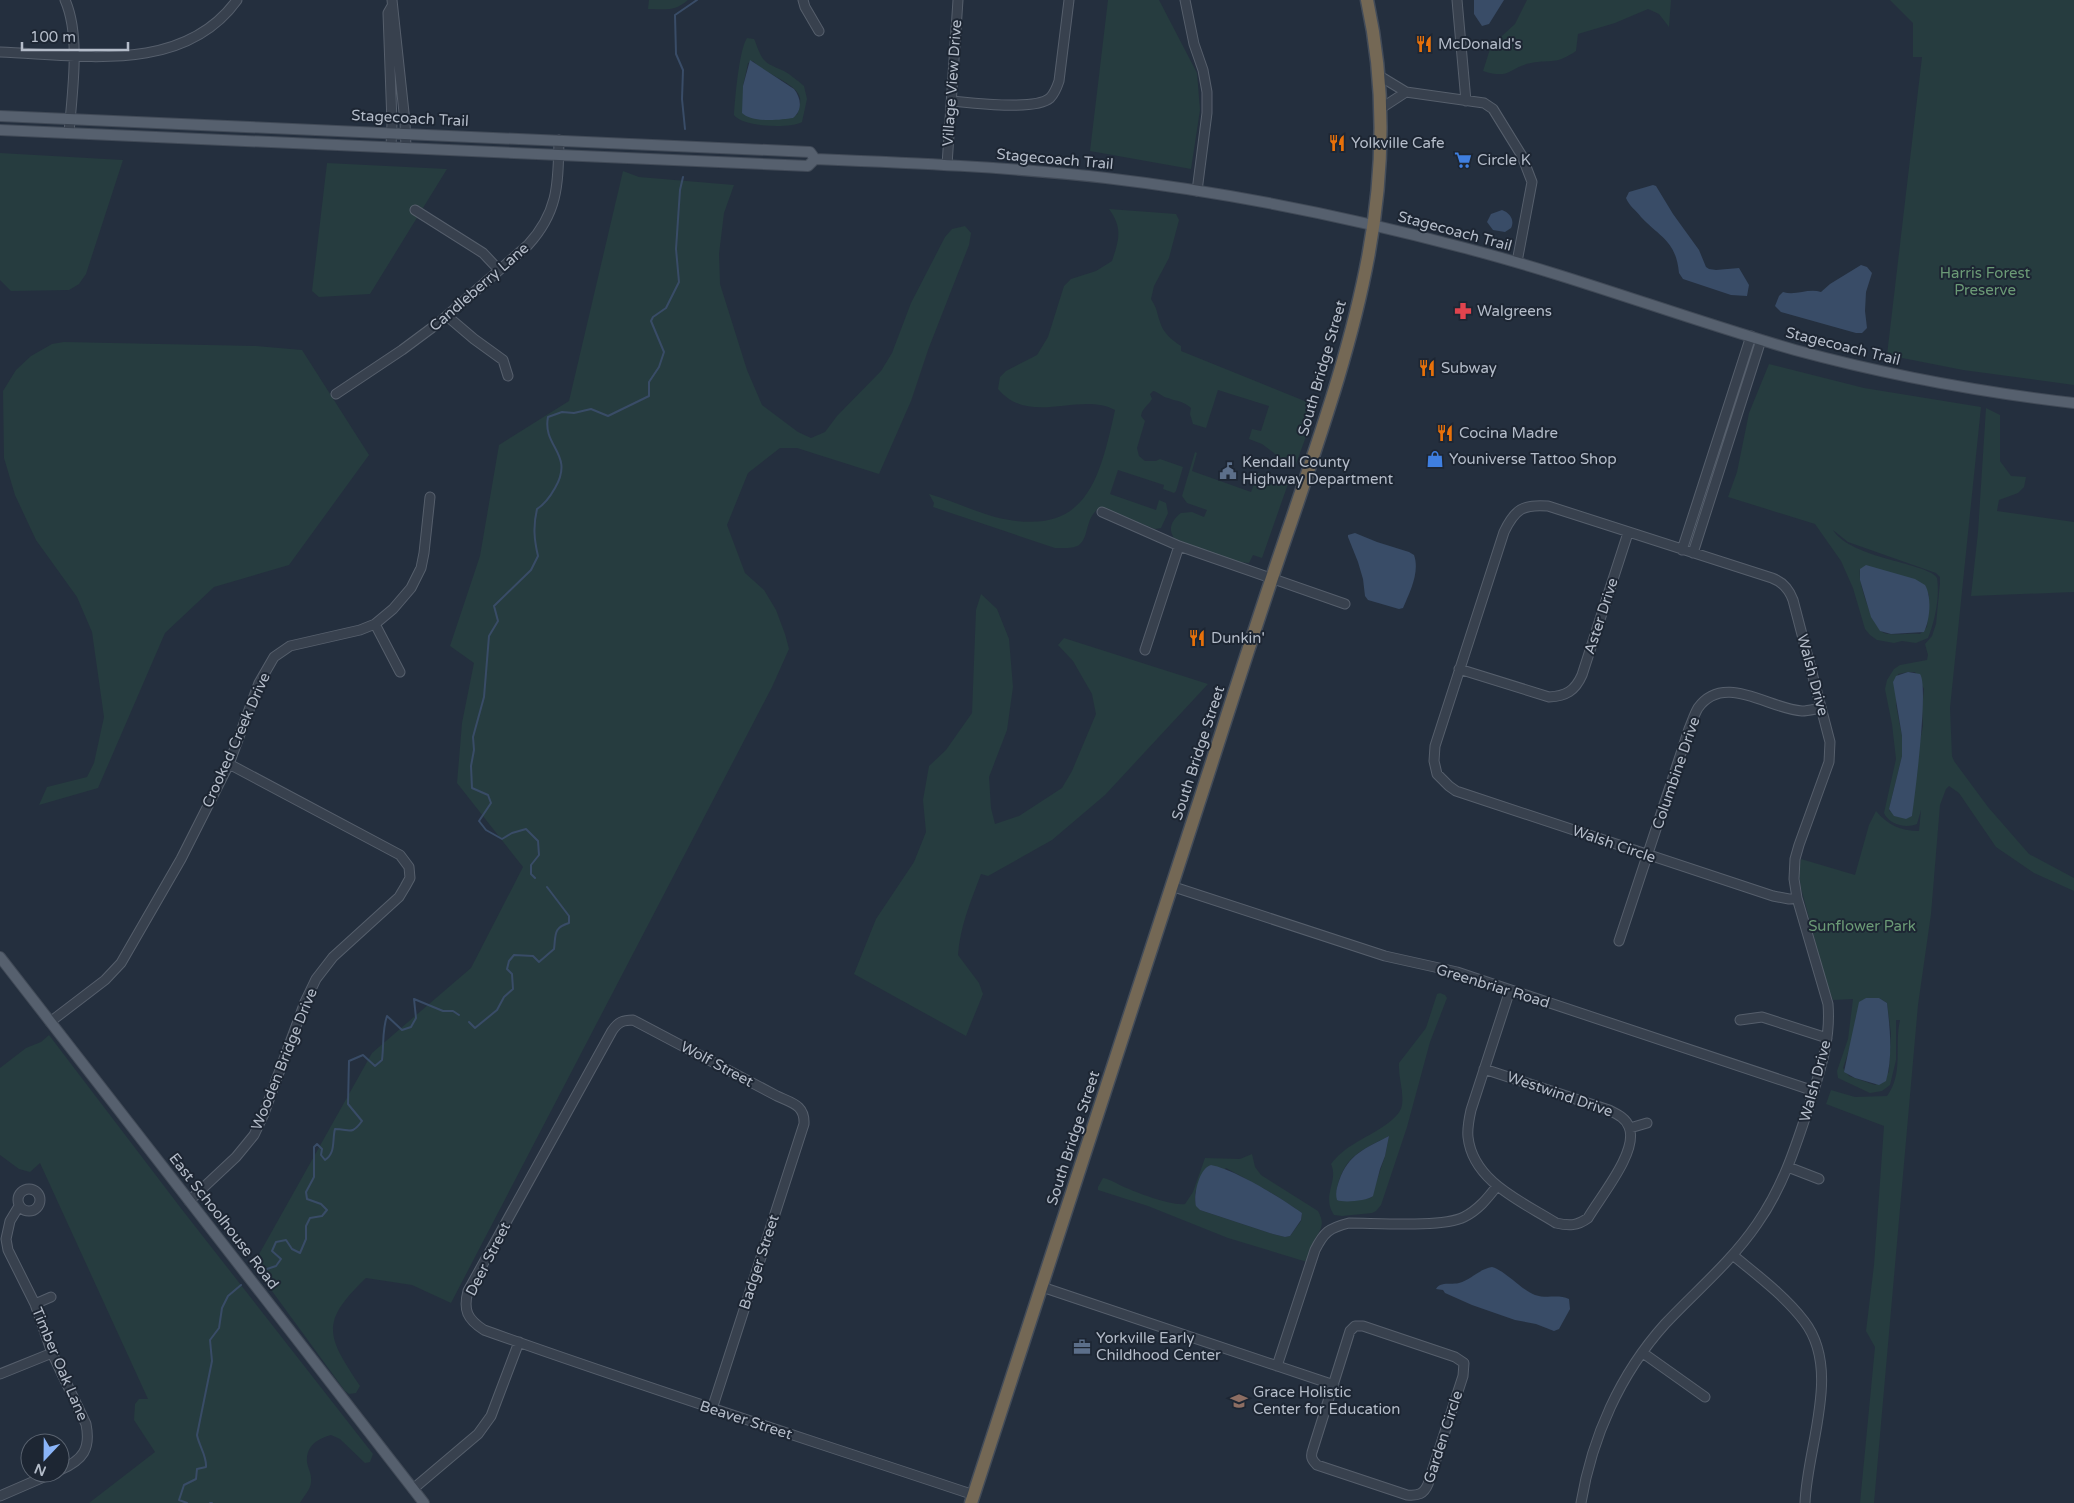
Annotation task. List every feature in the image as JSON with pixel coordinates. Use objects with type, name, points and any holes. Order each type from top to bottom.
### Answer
[{"type":"highway","name":"South Bridge Street","points":[[972,1499],[1356,317],[1374,225],[1380,171],[1378,75],[1367,0]]},
{"type":"main road","name":"Stagecoach Trail","points":[[0,116],[810,152],[815,159]]},
{"type":"main road","name":"Stagecoach Trail","points":[[0,130],[808,166],[815,159],[1021,170],[1107,178],[1268,203],[1374,225],[1517,262],[1756,338],[1850,364],[1986,392],[2074,403]]},
{"type":"main road","name":"East Schoolhouse Road","points":[[0,957],[424,1503]]},
{"type":"street","points":[[65,0],[72,22],[73,55],[69,133]]},
{"type":"street","points":[[0,52],[130,56],[168,48],[186,41],[207,29],[222,18],[238,0]]},
{"type":"street","points":[[803,0],[819,31]]},
{"type":"street","name":"Village View Drive","points":[[946,166],[958,0]]},
{"type":"street","points":[[952,101],[1029,105],[1049,99],[1056,91],[1059,81],[1069,0]]},
{"type":"street","points":[[1185,0],[1207,92],[1207,113],[1197,191]]},
{"type":"street","points":[[1457,0],[1466,101]]},
{"type":"street","points":[[391,147],[388,13],[392,3]]},
{"type":"street","points":[[392,3],[406,148]]},
{"type":"street","points":[[1378,75],[1399,90],[1484,104],[1493,109],[1522,156],[1532,182],[1517,262]]},
{"type":"street","points":[[1380,110],[1406,92]]},
{"type":"street","name":"Candleberry Lane","points":[[336,394],[402,350],[447,316],[539,234],[551,212],[558,186],[559,140]]},
{"type":"street","points":[[415,210],[483,253],[499,270]]},
{"type":"street","points":[[447,316],[503,360],[508,376]]},
{"type":"street","points":[[1682,550],[1726,414],[1756,338]]},
{"type":"street","points":[[1693,553],[1736,417],[1756,338]]},
{"type":"street","points":[[1726,414],[1736,417]]},
{"type":"street","name":"Crooked Creek Drive","points":[[50,1022],[105,980],[121,963],[181,859],[229,764],[259,683],[274,657],[290,646],[360,630],[375,624],[393,609],[411,588],[421,568],[425,549],[430,497]]},
{"type":"street","name":"Walsh Circle","points":[[1682,550],[1548,506],[1519,505],[1504,532],[1459,669],[1435,746],[1434,776],[1456,791],[1773,896],[1789,899],[1797,898]]},
{"type":"street","points":[[1102,512],[1179,546],[1345,604]]},
{"type":"street","name":"Aster Drive","points":[[1459,669],[1548,697],[1568,698],[1578,686],[1582,675],[1628,533]]},
{"type":"street","points":[[1145,650],[1179,546]]},
{"type":"street","name":"Walsh Drive","points":[[1581,1503],[1589,1465],[1599,1433],[1620,1389],[1642,1353],[1669,1321],[1734,1256],[1763,1215],[1788,1167],[1814,1091],[1828,1038],[1828,1004],[1797,898],[1794,879],[1795,859],[1829,762],[1830,742],[1793,600],[1786,587],[1772,578],[1682,550]]},
{"type":"street","points":[[375,624],[400,672]]},
{"type":"street","name":"Columbine Drive","points":[[1619,941],[1693,720],[1710,692],[1734,692],[1788,709],[1803,711],[1821,708]]},
{"type":"street","name":"Wooden Bridge Drive","points":[[189,1201],[236,1157],[254,1135],[263,1116],[305,1002],[316,979],[332,957],[399,897],[410,878],[409,867],[400,855],[229,764]]},
{"type":"street","name":"Greenbriar Road","points":[[1171,886],[1385,956],[1457,972],[1814,1091]]},
{"type":"street","name":"Westwind Drive","points":[[1484,1068],[1609,1110],[1624,1118],[1630,1128],[1631,1141],[1628,1154],[1588,1218],[1575,1229],[1556,1223],[1497,1186],[1479,1168],[1468,1139],[1470,1110],[1484,1068],[1510,990]]},
{"type":"street","points":[[1740,1020],[1762,1017],[1828,1038]]},
{"type":"street","name":"Wolf Street","points":[[626,1020],[633,1020],[800,1108],[804,1115]]},
{"type":"street","name":"Deer Street","points":[[519,1342],[484,1330],[473,1323],[467,1313],[465,1302],[468,1291],[612,1031],[618,1023],[626,1020]]},
{"type":"street","name":"Badger Street","points":[[712,1408],[804,1124],[804,1115]]},
{"type":"street","name":"Westwind Drive","points":[[1630,1128],[1647,1123]]},
{"type":"street","points":[[1788,1167],[1819,1179]]},
{"type":"street","points":[[1277,1366],[1315,1250],[1322,1235],[1334,1226],[1349,1223],[1446,1222],[1462,1218],[1478,1208],[1497,1186]]},
{"type":"street","points":[[4,1251],[10,1221],[19,1206]]},
{"type":"street","name":"Timber Oak Lane","points":[[4,1251],[35,1304],[52,1353],[86,1424],[88,1441],[81,1457],[76,1463],[70,1466]]},
{"type":"street","points":[[1734,1256],[1796,1311],[1810,1330],[1819,1351],[1822,1387],[1805,1503]]},
{"type":"street","points":[[1042,1287],[1334,1385]]},
{"type":"street","points":[[35,1304],[50,1297]]},
{"type":"street","name":"Garden Circle","points":[[1355,1326],[1363,1326],[1455,1357],[1464,1363],[1463,1376],[1425,1491],[1414,1496],[1407,1495],[1324,1467],[1312,1461],[1312,1451],[1334,1385],[1350,1331],[1355,1326]]},
{"type":"street","points":[[413,1489],[478,1434],[491,1416],[519,1342]]},
{"type":"street","name":"Beaver Street","points":[[519,1342],[972,1499]]},
{"type":"street","points":[[0,1374],[52,1353]]},
{"type":"street","points":[[1642,1353],[1705,1397]]},
{"type":"street","points":[[0,1496],[30,1483]]},
{"type":"green space","points":[[649,0],[688,0],[674,8],[648,9]]},
{"type":"green space","points":[[1108,0],[1159,0],[1197,73],[1200,110],[1191,169],[1090,151]]},
{"type":"green space","points":[[1527,0],[1671,0],[1669,27],[1659,14],[1648,9],[1615,23],[1578,34],[1576,51],[1563,58],[1554,61],[1531,63],[1499,74],[1483,71],[1491,46],[1515,24]]},
{"type":"green space","name":"Harris Forest Preserve","points":[[1890,0],[2074,0],[2074,385],[1963,370],[1887,355],[1922,57],[1913,57],[1913,23]]},
{"type":"green space","points":[[747,38],[754,39],[765,61],[787,73],[804,86],[807,99],[802,122],[787,126],[766,126],[746,122],[734,115],[738,75]],"holes":[[[753,61],[796,90],[800,100],[797,115],[743,86],[748,63]]]},
{"type":"green space","points":[[0,153],[123,160],[86,274],[79,284],[69,290],[11,291],[0,280]]},
{"type":"green space","points":[[327,163],[447,169],[370,294],[319,297],[312,291]]},
{"type":"green space","points":[[623,171],[639,177],[734,185],[724,213],[719,254],[720,284],[747,370],[762,405],[798,432],[811,438],[825,432],[837,416],[881,371],[892,353],[911,303],[945,237],[952,229],[965,226],[971,233],[969,245],[928,350],[911,401],[879,474],[797,448],[780,448],[748,473],[727,525],[745,573],[764,590],[776,610],[789,649],[772,687],[451,1303],[412,1285],[366,1278],[341,1307],[335,1319],[333,1330],[335,1342],[340,1354],[360,1386],[356,1393],[349,1394],[253,1265],[372,1053],[471,968],[523,867],[457,783],[462,723],[474,663],[450,646],[480,556],[499,445],[569,401]]},
{"type":"green space","points":[[1109,209],[1176,214],[1179,220],[1169,258],[1154,286],[1151,299],[1163,330],[1181,346],[1181,351],[1317,406],[1296,464],[1292,466],[1285,464],[1262,444],[1249,439],[1252,429],[1261,431],[1269,406],[1218,390],[1206,428],[1193,424],[1190,414],[1191,408],[1188,405],[1153,391],[1150,394],[1152,399],[1141,416],[1145,421],[1137,448],[1139,456],[1145,461],[1160,459],[1183,467],[1176,491],[1174,493],[1163,489],[1164,485],[1118,470],[1110,494],[1156,510],[1159,500],[1166,503],[1168,513],[1161,528],[1155,529],[1100,507],[1089,522],[1085,537],[1079,545],[1071,548],[1055,548],[933,507],[934,503],[929,494],[995,517],[1025,522],[1049,520],[1068,512],[1083,499],[1094,482],[1102,461],[1115,410],[1101,405],[1086,404],[1055,407],[1025,406],[1011,400],[998,389],[1000,377],[1006,371],[1037,355],[1048,337],[1064,286],[1071,279],[1096,271],[1112,261],[1118,240],[1118,228]]},
{"type":"green space","points":[[64,342],[256,346],[302,350],[369,455],[289,565],[214,587],[165,633],[98,788],[39,805],[47,787],[87,777],[94,763],[104,717],[92,632],[77,597],[36,540],[15,495],[4,458],[3,391],[16,370],[31,356],[52,344]]},
{"type":"green space","name":"Sunflower Park","points":[[1769,364],[1864,388],[1981,407],[1950,708],[1952,756],[1988,807],[2029,854],[2074,878],[2074,891],[2034,873],[1996,847],[1959,793],[1949,786],[1946,789],[1940,805],[1931,914],[1918,1005],[1874,1503],[1860,1503],[1875,1347],[1866,1331],[1874,1265],[1884,1126],[1826,1104],[1831,1090],[1855,1097],[1887,1096],[1892,1087],[1897,1069],[1900,1020],[1896,1020],[1896,1060],[1890,1085],[1882,1091],[1870,1093],[1838,1078],[1837,1071],[1848,1039],[1853,999],[1833,1000],[1827,985],[1801,888],[1799,873],[1801,859],[1855,875],[1869,825],[1876,811],[1895,826],[1906,830],[1919,831],[1921,810],[1917,824],[1907,826],[1893,823],[1884,813],[1896,759],[1885,689],[1887,680],[1894,669],[1900,665],[1927,660],[1928,655],[1925,644],[1932,636],[1936,624],[1940,577],[1936,573],[1848,542],[1833,530],[1842,540],[1856,548],[1920,568],[1937,578],[1936,609],[1928,638],[1916,643],[1902,641],[1894,643],[1877,640],[1870,635],[1865,629],[1853,588],[1841,561],[1815,524],[1728,497],[1737,472],[1749,413]],"holes":[[[1860,569],[1929,594],[1927,627],[1920,634],[1884,633],[1875,622],[1867,603],[1861,583]],[[1915,672],[1924,689],[1923,726],[1919,746],[1917,775],[1890,812],[1889,809],[1902,756],[1902,736],[1896,705],[1898,674]],[[1866,998],[1879,998],[1887,1003],[1891,1033],[1889,1072],[1875,1085],[1849,1076],[1843,1068],[1853,1038],[1856,1016]]]},
{"type":"green space","points":[[1986,408],[2000,415],[2000,461],[2011,476],[2026,477],[2024,487],[2018,493],[1999,500],[1997,511],[2074,522],[2074,592],[1971,596],[1978,532]]},
{"type":"green space","points":[[1195,452],[1197,453],[1192,471],[1251,492],[1258,473],[1279,480],[1281,475],[1287,477],[1289,481],[1262,558],[1253,555],[1249,563],[1230,560],[1174,538],[1171,527],[1178,515],[1192,512],[1204,517],[1207,510],[1187,503],[1182,496]]},
{"type":"green space","points":[[981,594],[997,609],[1009,639],[1013,687],[1007,730],[989,777],[991,808],[995,824],[1019,816],[1062,788],[1072,771],[1096,714],[1092,694],[1073,661],[1058,645],[1064,638],[1208,684],[1105,795],[1052,840],[988,876],[981,874],[959,944],[958,955],[979,983],[983,994],[966,1036],[854,974],[876,919],[914,862],[926,832],[923,800],[929,766],[946,750],[972,713],[976,610]]},
{"type":"green space","points":[[1437,994],[1445,995],[1447,998],[1430,1042],[1407,1127],[1381,1205],[1372,1213],[1334,1215],[1329,1201],[1333,1176],[1331,1164],[1344,1150],[1382,1128],[1400,1111],[1402,1089],[1399,1063],[1426,1028]],"holes":[[[1389,1136],[1385,1156],[1371,1198],[1351,1200],[1336,1193],[1339,1181],[1348,1163],[1360,1152]]]},
{"type":"green space","points":[[49,1035],[180,1207],[373,1454],[370,1462],[365,1463],[340,1439],[331,1435],[317,1441],[310,1447],[307,1462],[311,1476],[311,1485],[300,1503],[89,1503],[155,1452],[134,1420],[135,1404],[139,1399],[148,1399],[40,1163],[30,1172],[19,1169],[0,1155],[0,1068],[26,1048],[41,1042]]},
{"type":"green space","points":[[1252,1154],[1255,1167],[1261,1175],[1318,1211],[1322,1224],[1312,1245],[1307,1262],[1228,1238],[1148,1206],[1098,1190],[1103,1178],[1154,1198],[1185,1204],[1193,1192],[1205,1158],[1240,1159]],"holes":[[[1226,1168],[1275,1195],[1302,1213],[1301,1221],[1290,1236],[1285,1237],[1273,1234],[1200,1210],[1195,1202],[1195,1192]]]},
{"type":"water","points":[[1474,0],[1504,0],[1489,24],[1482,26],[1474,14]]},
{"type":"water","points":[[750,60],[794,89],[798,96],[800,108],[793,118],[759,120],[742,113],[743,86]]},
{"type":"water","points":[[1653,185],[1656,186],[1673,214],[1699,250],[1706,267],[1716,270],[1739,268],[1749,285],[1747,296],[1731,295],[1683,279],[1679,273],[1675,254],[1671,247],[1641,217],[1626,198],[1629,192]]},
{"type":"water","points":[[1502,210],[1512,220],[1511,228],[1505,232],[1493,230],[1487,222],[1491,214]]},
{"type":"water","points":[[1861,265],[1867,267],[1872,273],[1866,292],[1865,311],[1867,328],[1862,333],[1856,333],[1781,312],[1775,306],[1783,292],[1821,292],[1830,284]]},
{"type":"water","points":[[1355,533],[1414,555],[1416,562],[1415,575],[1403,608],[1399,609],[1368,600],[1365,596],[1363,579],[1348,537],[1348,535]]},
{"type":"water","points":[[1866,565],[1915,579],[1925,585],[1929,596],[1929,608],[1928,621],[1924,632],[1891,634],[1880,631],[1871,617],[1860,580],[1860,569]]},
{"type":"water","points":[[1908,672],[1920,674],[1923,698],[1912,816],[1906,819],[1894,816],[1889,809],[1902,756],[1902,736],[1893,682],[1896,676]]},
{"type":"water","points":[[1866,998],[1879,998],[1887,1003],[1890,1062],[1886,1081],[1879,1085],[1855,1078],[1844,1072],[1859,1002]]},
{"type":"water","points":[[1389,1136],[1373,1196],[1355,1201],[1337,1200],[1336,1192],[1348,1164],[1359,1153]]},
{"type":"water","points":[[1211,1165],[1245,1178],[1302,1213],[1301,1220],[1290,1236],[1285,1237],[1273,1234],[1200,1210],[1196,1206],[1195,1201],[1196,1189],[1203,1171]]},
{"type":"water","points":[[1492,1267],[1503,1272],[1524,1289],[1535,1295],[1569,1299],[1570,1309],[1559,1329],[1554,1331],[1536,1324],[1515,1320],[1472,1305],[1445,1293],[1443,1290],[1436,1289],[1443,1284],[1463,1282]]},
{"type":"waterway","points":[[685,129],[682,99],[683,70],[676,54],[675,15],[697,0]]},
{"type":"waterway","points":[[535,878],[531,874],[531,865],[539,855],[538,841],[526,829],[512,833],[502,839],[486,830],[479,821],[491,803],[488,795],[472,788],[473,737],[484,697],[489,636],[498,621],[494,606],[531,570],[538,556],[534,532],[537,509],[545,503],[553,491],[562,467],[549,436],[547,427],[548,417],[562,412],[574,413],[591,409],[608,416],[649,396],[649,382],[659,367],[664,352],[651,321],[653,317],[666,308],[679,282],[676,249],[680,190],[683,177]]},
{"type":"waterway","points":[[469,1022],[475,1028],[497,1010],[504,997],[513,989],[512,974],[507,969],[509,961],[514,955],[533,956],[539,962],[554,949],[556,932],[560,927],[569,923],[569,916],[547,887]]},
{"type":"waterway","points":[[258,1272],[276,1266],[281,1259],[272,1251],[276,1242],[286,1240],[292,1249],[300,1253],[306,1239],[306,1226],[310,1218],[322,1216],[327,1210],[321,1204],[307,1199],[306,1192],[314,1177],[314,1147],[317,1144],[322,1149],[321,1155],[325,1160],[331,1154],[335,1129],[350,1131],[355,1129],[362,1121],[348,1104],[349,1061],[363,1055],[375,1066],[382,1060],[387,1016],[402,1030],[411,1027],[416,1018],[414,999],[443,1011],[453,1011],[459,1015]]},
{"type":"waterway","points":[[187,1503],[179,1500],[184,1485],[196,1479],[197,1469],[206,1467],[197,1435],[212,1361],[210,1340],[219,1328],[222,1308],[228,1296],[241,1285]]},
{"type":"place","name":"McDonald's","points":[[1424,44]]},
{"type":"place","name":"Yolkville Cafe","points":[[1337,143]]},
{"type":"place","name":"Circle K","points":[[1463,160]]},
{"type":"place","name":"Walgreens","points":[[1463,311]]},
{"type":"place","name":"Subway","points":[[1427,368]]},
{"type":"place","name":"Cocina Madre","points":[[1445,433]]},
{"type":"place","name":"Youniverse Tattoo Shop","points":[[1435,459]]},
{"type":"place","name":"Kendall County Highway Department","points":[[1228,471]]},
{"type":"place","name":"Dunkin'","points":[[1197,638]]},
{"type":"place","name":"Yorkville Early Childhood Center","points":[[1082,1347]]},
{"type":"place","name":"Grace Holistic Center for Education","points":[[1239,1401]]}]
